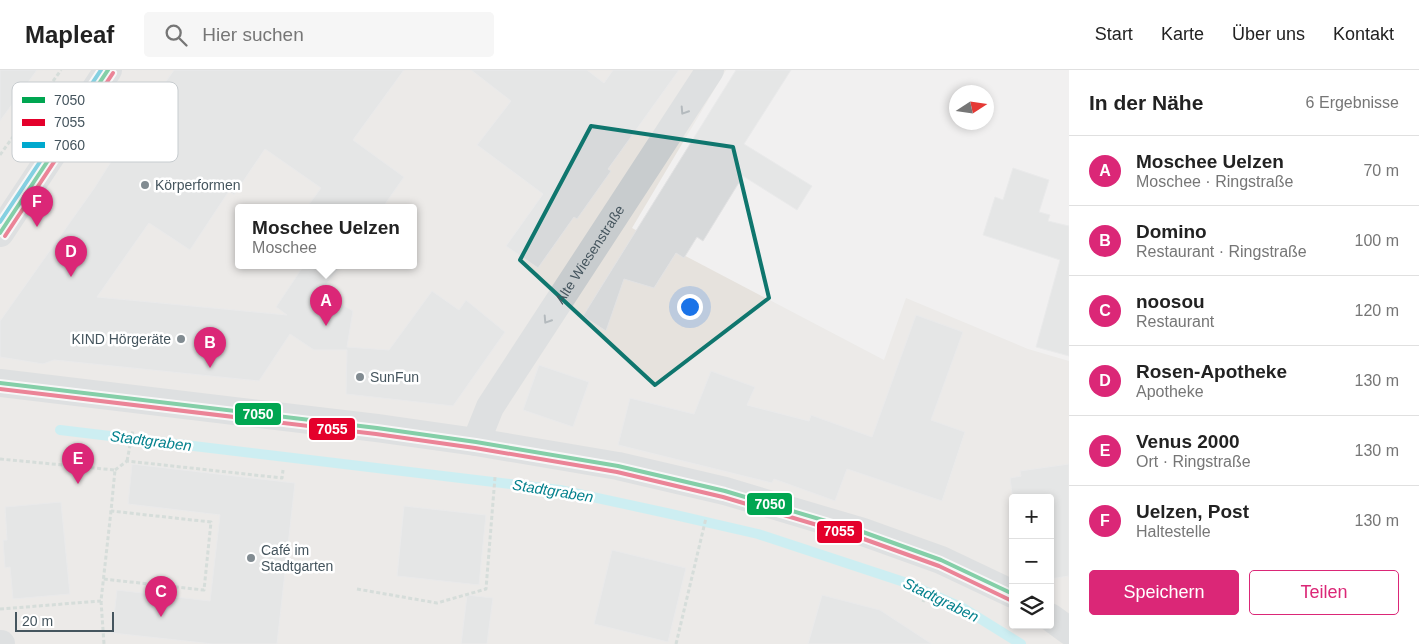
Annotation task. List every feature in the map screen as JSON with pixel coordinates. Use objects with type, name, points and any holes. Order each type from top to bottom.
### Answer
[{"type":"street","points":[[100,82],[108,70]]},
{"type":"street","name":"Alte Wiesenstraße","points":[[476,442],[490,407],[710,70]]},
{"type":"street","points":[[0,233],[47,162]]},
{"type":"street","points":[[0,383],[280,416],[476,442],[618,466],[726,491],[863,532],[941,560],[1009,592]]},
{"type":"street","points":[[1054,621],[1069,632]]},
{"type":"path","points":[[52,82],[61,70]]},
{"type":"path","points":[[0,155],[12,138]]},
{"type":"path","points":[[128,461],[132,429]]},
{"type":"path","points":[[0,459],[115,470],[128,461],[282,478],[283,470]]},
{"type":"path","points":[[104,644],[101,601],[115,470]]},
{"type":"path","points":[[357,589],[437,602],[486,589],[496,473]]},
{"type":"path","points":[[103,579],[204,590],[211,522],[111,511]]},
{"type":"path","points":[[676,644],[707,512]]},
{"type":"path","points":[[922,602],[932,581]]},
{"type":"path","points":[[0,609],[101,601]]},
{"type":"highlighted area","points":[[591,126],[733,147],[769,298],[655,385],[520,260]]},
{"type":"shaded area","points":[[0,70],[726,70],[632,228],[884,360],[906,298],[1028,349],[1069,361],[1069,644],[0,644]]},
{"type":"building","points":[[0,70],[37,70],[28,82],[12,82],[12,104],[0,121]]},
{"type":"building","points":[[174,70],[404,70],[353,140],[404,177],[385,204],[309,204],[321,188],[265,149],[234,195],[229,191],[190,250],[149,223],[97,297],[287,315],[276,307],[301,269],[338,269],[321,292],[353,311],[347,347],[389,350],[432,291],[459,310],[466,300],[505,332],[453,406],[346,394],[347,350],[314,350],[290,334],[259,381],[54,360],[43,364],[0,357],[0,321],[111,162],[178,162],[178,82],[166,82]]},
{"type":"building","points":[[471,70],[587,70],[604,83],[613,70],[679,70],[608,169],[611,171],[577,219],[574,217],[538,268],[506,246],[543,194],[477,145],[511,101]]},
{"type":"building","points":[[736,70],[791,70],[744,144],[812,186],[797,210],[743,176],[703,241],[697,237],[684,258],[676,253],[654,288],[624,279],[606,331],[583,316]]},
{"type":"building","points":[[1013,168],[1049,180],[1039,212],[1050,215],[1048,221],[1069,226],[1069,356],[1036,347],[1060,260],[983,235],[995,197],[1003,200]]},
{"type":"building","points":[[916,315],[963,332],[931,420],[965,432],[942,501],[847,469],[835,501],[774,479],[772,483],[618,445],[630,398],[694,414],[711,371],[755,387],[747,405],[809,421],[811,415],[872,437]]},
{"type":"building","points":[[539,365],[589,382],[573,427],[523,410]]},
{"type":"building","name":"Café im Stadtgarten","points":[[132,464],[295,483],[277,644],[213,644],[112,633],[117,590],[210,601],[220,515],[128,504]]},
{"type":"building","points":[[1069,464],[1069,576],[1054,578],[1054,494],[1012,494],[1010,478],[1021,476],[1020,471]]},
{"type":"building","points":[[61,502],[70,594],[13,599],[10,567],[5,568],[3,540],[7,540],[5,507]]},
{"type":"building","points":[[404,506],[486,515],[479,585],[397,576]]},
{"type":"building","points":[[612,550],[686,568],[668,642],[594,624]]},
{"type":"building","points":[[467,595],[493,598],[487,644],[461,644]]},
{"type":"building","points":[[822,595],[880,610],[932,644],[808,644]]},
{"type":"waterway","name":"Stadtgraben","points":[[60,430],[560,490],[671,514],[758,534],[907,583],[963,608],[1021,644]]},
{"type":"transit line","name":"7060","points":[[93,82],[101,70]]},
{"type":"transit line","name":"7050","points":[[100,82],[108,70]]},
{"type":"transit line","name":"7055","points":[[107,82],[113,73]]},
{"type":"transit line","name":"7060","points":[[0,222],[40,162]]},
{"type":"transit line","name":"7050","points":[[0,233],[47,162]]},
{"type":"transit line","name":"7055","points":[[5,236],[54,162]]},
{"type":"transit line","name":"7050","points":[[0,383],[377,428],[476,442],[618,466],[725,491],[863,532],[941,560],[1009,592]]},
{"type":"transit line","name":"7055","points":[[0,389],[376,434],[475,448],[617,472],[723,497],[861,538],[939,566],[1009,600]]},
{"type":"place","name":"Körperformen","points":[[145,185]]},
{"type":"place","name":"Uelzen, Post","points":[[37,227]]},
{"type":"place","name":"Rosen-Apotheke","points":[[71,277]]},
{"type":"place","name":"Moschee Uelzen","points":[[326,326]]},
{"type":"place","name":"KIND Hörgeräte","points":[[181,339]]},
{"type":"place","name":"Domino","points":[[210,368]]},
{"type":"place","name":"SunFun","points":[[360,377]]},
{"type":"place","name":"Venus 2000","points":[[78,484]]},
{"type":"place","name":"Café im Stadtgarten","points":[[251,558]]},
{"type":"place","name":"noosou","points":[[161,617]]}]
